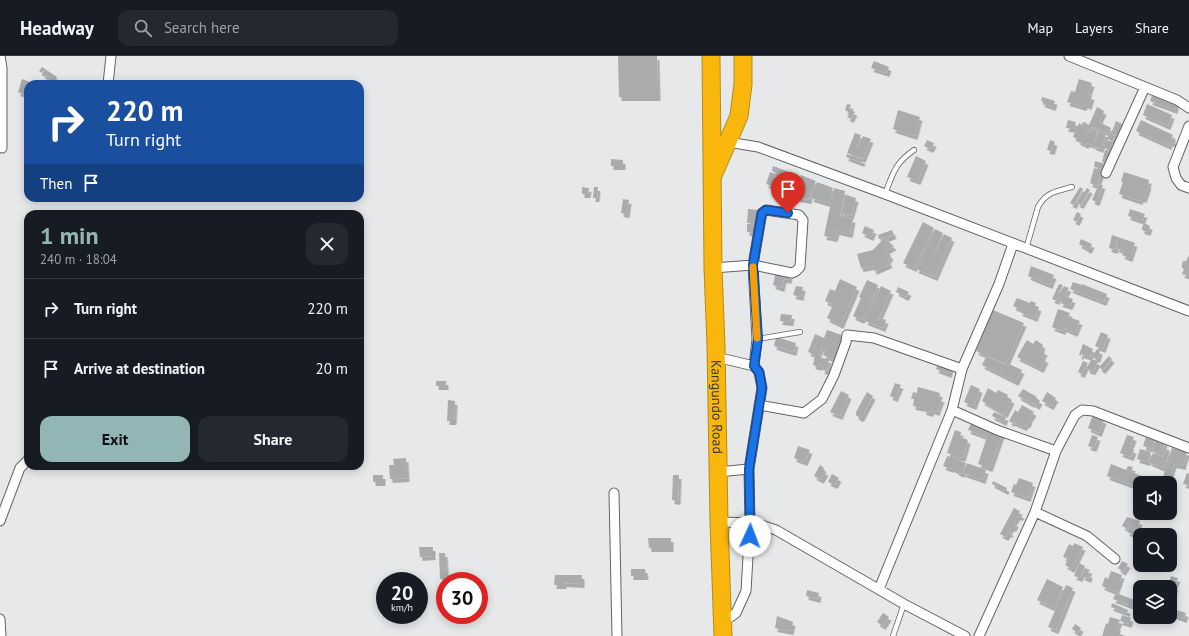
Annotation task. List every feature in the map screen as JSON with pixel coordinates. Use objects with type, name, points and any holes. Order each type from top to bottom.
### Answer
[{"type":"highway","name":"Kangundo Road","points":[[711,56],[712,268],[716,357],[722,630]]},
{"type":"highway","name":"Kangundo Road","points":[[711,179],[739,116],[743,84],[744,56]]},
{"type":"street","points":[[0,56],[2,68],[2,148]]},
{"type":"street","points":[[108,80],[111,56]]},
{"type":"street","points":[[1069,56],[1177,100],[1189,108]]},
{"type":"street","points":[[1106,173],[1145,87]]},
{"type":"street","points":[[1189,126],[1173,167],[1176,178],[1181,185],[1189,188]]},
{"type":"street","points":[[728,142],[758,147],[885,194],[1189,311]]},
{"type":"street","points":[[712,268],[753,265],[792,273],[796,271],[800,267],[803,220],[798,215],[766,210],[762,213],[753,265],[758,339],[754,366]]},
{"type":"street","points":[[879,589],[952,410],[962,369],[999,284],[1013,244]]},
{"type":"street","points":[[759,405],[804,413],[822,399],[834,375],[846,342],[847,335],[874,338],[962,369]]},
{"type":"street","points":[[716,357],[754,366],[759,372],[762,388],[749,469],[750,523],[746,591],[736,613],[722,630]]},
{"type":"street","points":[[952,410],[997,430],[1056,451]]},
{"type":"street","points":[[979,636],[1035,512],[1056,451],[1075,415],[1082,410],[1093,411],[1189,448]]},
{"type":"street","points":[[0,521],[20,468],[24,464]]},
{"type":"street","points":[[718,472],[749,469]]},
{"type":"street","points":[[614,493],[617,636]]},
{"type":"street","points":[[1035,512],[1087,536],[1115,559]]},
{"type":"street","points":[[719,522],[755,523],[776,530],[904,604],[965,636]]},
{"type":"street","points":[[0,618],[1,636]]},
{"type":"lane","points":[[885,194],[896,166],[905,156],[914,150]]},
{"type":"lane","points":[[1026,249],[1038,207],[1042,201],[1046,196],[1054,191],[1072,187]]},
{"type":"lane","points":[[758,339],[800,332]]},
{"type":"lane","points":[[893,636],[904,604]]},
{"type":"building","points":[[618,56],[657,56],[658,97],[619,97]]},
{"type":"building","points":[[874,61],[889,67],[887,73],[871,68]]},
{"type":"building","points":[[42,67],[57,77],[56,80],[52,80],[42,74],[44,71],[42,73],[39,71]]},
{"type":"building","points":[[22,79],[25,80],[24,94],[18,92]]},
{"type":"building","points":[[1079,79],[1092,83],[1088,95],[1092,96],[1089,106],[1085,104],[1084,107],[1067,102],[1071,91],[1075,92]]},
{"type":"building","points":[[1152,95],[1177,102],[1175,110],[1150,101]]},
{"type":"building","points":[[1042,97],[1055,101],[1053,107],[1042,103]]},
{"type":"building","points":[[847,104],[851,105],[849,109],[855,112],[851,119],[847,117],[850,113],[845,110]]},
{"type":"building","points":[[1147,104],[1172,115],[1168,126],[1143,115]]},
{"type":"building","points":[[1097,107],[1104,111],[1099,122],[1111,128],[1109,133],[1092,127],[1090,131],[1086,129],[1091,133],[1093,129],[1098,131],[1093,145],[1087,143],[1086,145],[1073,137],[1079,123],[1082,125],[1083,122],[1087,123],[1085,126],[1087,124],[1089,125]]},
{"type":"building","points":[[898,110],[920,117],[915,136],[893,129]]},
{"type":"building","points":[[1068,120],[1076,122],[1074,129],[1066,128]]},
{"type":"building","points":[[1141,120],[1173,135],[1171,139],[1176,141],[1175,144],[1170,142],[1169,146],[1136,131]]},
{"type":"building","points":[[1116,121],[1122,124],[1117,136],[1111,134]]},
{"type":"building","points":[[1099,131],[1106,134],[1101,149],[1093,146]]},
{"type":"building","points":[[855,133],[861,135],[856,148],[858,149],[863,136],[871,139],[863,159],[847,153]]},
{"type":"building","points":[[1109,133],[1115,136],[1113,141],[1107,139]]},
{"type":"building","points":[[927,140],[934,143],[931,149],[924,146]]},
{"type":"building","points":[[1050,140],[1055,142],[1052,151],[1047,150]]},
{"type":"building","points":[[1106,140],[1113,142],[1111,151],[1104,148]]},
{"type":"building","points":[[1105,150],[1110,151],[1106,163],[1102,162]]},
{"type":"building","points":[[847,154],[863,160],[862,163],[846,157]]},
{"type":"building","points":[[916,156],[926,161],[918,181],[907,177]]},
{"type":"building","points":[[611,159],[623,160],[623,166],[611,166]]},
{"type":"building","points":[[1095,161],[1106,164],[1104,169],[1094,167]]},
{"type":"building","points":[[773,166],[800,176],[798,183],[801,175],[816,181],[811,190],[809,200],[797,198],[774,188],[779,174],[772,171]]},
{"type":"building","points":[[1094,168],[1102,171],[1097,186],[1090,183]]},
{"type":"building","points":[[770,172],[776,174],[772,186],[766,184]]},
{"type":"building","points":[[1124,172],[1149,180],[1149,185],[1144,199],[1141,198],[1140,201],[1119,194],[1123,182],[1121,181]]},
{"type":"building","points":[[817,182],[833,188],[828,203],[811,198]]},
{"type":"building","points":[[1099,184],[1103,185],[1097,202],[1092,200]]},
{"type":"building","points":[[582,187],[589,188],[588,194],[582,194]]},
{"type":"building","points":[[594,187],[598,187],[597,198],[593,198]]},
{"type":"building","points":[[1080,187],[1083,189],[1074,205],[1070,203]]},
{"type":"building","points":[[834,188],[845,191],[840,216],[853,219],[850,234],[837,231],[835,238],[824,236]]},
{"type":"building","points":[[1087,188],[1090,190],[1081,205],[1077,203]]},
{"type":"building","points":[[846,195],[856,198],[851,216],[841,214]]},
{"type":"building","points":[[623,199],[629,200],[627,214],[621,213]]},
{"type":"building","points":[[748,209],[759,210],[758,224],[747,223]]},
{"type":"building","points":[[1130,209],[1145,214],[1142,221],[1128,216]]},
{"type":"building","points":[[1077,212],[1081,214],[1077,222],[1073,220]]},
{"type":"building","points":[[923,222],[934,228],[914,268],[903,263]]},
{"type":"building","points":[[1144,223],[1150,226],[1148,232],[1142,230]]},
{"type":"building","points":[[747,224],[758,225],[757,233],[747,232]]},
{"type":"building","points":[[865,226],[874,230],[871,237],[862,233]]},
{"type":"building","points":[[935,229],[943,233],[931,263],[944,234],[952,238],[935,277],[916,269]]},
{"type":"building","points":[[892,230],[894,235],[879,239],[878,235]]},
{"type":"building","points":[[1112,235],[1135,243],[1130,258],[1122,255],[1124,251],[1116,248],[1117,241],[1115,250],[1109,248]]},
{"type":"building","points":[[884,238],[894,246],[886,251],[891,256],[888,260],[890,264],[874,271],[873,266],[861,268],[857,254],[873,250]]},
{"type":"building","points":[[1081,239],[1092,244],[1089,250],[1079,244]]},
{"type":"building","points":[[1189,255],[1189,276],[1182,274],[1184,269],[1182,268],[1182,264],[1183,261],[1186,261]]},
{"type":"building","points":[[1031,266],[1054,275],[1050,285],[1028,276]]},
{"type":"building","points":[[776,271],[790,275],[789,280],[784,279],[782,288],[773,285]]},
{"type":"building","points":[[840,279],[857,287],[841,325],[827,318],[833,305],[825,301],[830,289],[835,291]]},
{"type":"building","points":[[867,280],[878,285],[862,320],[853,316],[861,298],[859,297]]},
{"type":"building","points":[[1073,282],[1107,294],[1104,302],[1070,289]]},
{"type":"building","points":[[1059,284],[1063,285],[1059,293],[1064,286],[1069,288],[1064,296],[1073,299],[1070,306],[1060,303],[1062,299],[1058,297],[1057,301],[1052,299]]},
{"type":"building","points":[[796,286],[803,287],[801,297],[793,295]]},
{"type":"building","points":[[881,286],[891,291],[878,320],[880,318],[886,320],[883,328],[865,321]]},
{"type":"building","points":[[898,287],[909,292],[906,297],[896,292]]},
{"type":"building","points":[[1017,298],[1030,303],[1031,301],[1036,303],[1035,306],[1039,307],[1035,318],[1020,312],[1021,310],[1013,306]]},
{"type":"building","points":[[1058,309],[1070,313],[1068,317],[1080,321],[1075,333],[1064,328],[1063,331],[1052,327]]},
{"type":"building","points":[[993,310],[1024,323],[1006,364],[976,351]]},
{"type":"building","points":[[781,314],[792,315],[791,322],[780,321]]},
{"type":"building","points":[[827,330],[845,336],[835,360],[823,355],[825,350],[821,349],[824,341],[818,355],[822,356],[821,358],[829,359],[827,371],[822,370],[823,366],[819,365],[819,367],[813,365],[815,355],[808,352],[815,334],[824,338]]},
{"type":"building","points":[[1101,332],[1108,335],[1103,349],[1095,346]]},
{"type":"building","points":[[776,337],[796,343],[794,352],[774,346]]},
{"type":"building","points":[[1027,340],[1033,344],[1036,340],[1043,345],[1041,349],[1045,352],[1042,357],[1046,359],[1041,369],[1017,357]]},
{"type":"building","points":[[1083,344],[1093,349],[1090,357],[1081,354],[1081,356],[1079,355]]},
{"type":"building","points":[[1097,349],[1100,351],[1098,358],[1096,359],[1092,357]]},
{"type":"building","points":[[1109,356],[1112,359],[1103,370],[1099,367]]},
{"type":"building","points":[[986,357],[1009,366],[1009,364],[1022,370],[1016,382],[982,365]]},
{"type":"building","points":[[1091,360],[1097,361],[1093,371],[1088,370],[1087,367]]},
{"type":"building","points":[[1083,361],[1088,363],[1082,374],[1078,372]]},
{"type":"building","points":[[938,363],[951,368],[949,374],[936,369]]},
{"type":"building","points":[[436,381],[446,381],[446,386],[436,386]]},
{"type":"building","points":[[895,383],[901,385],[895,398],[890,396]]},
{"type":"building","points":[[971,385],[980,389],[974,406],[964,402]]},
{"type":"building","points":[[918,387],[940,393],[939,398],[942,398],[937,412],[932,410],[931,413],[924,411],[924,408],[913,406],[914,399],[911,399],[913,392],[917,393]]},
{"type":"building","points":[[988,388],[996,393],[998,390],[1008,395],[1007,397],[1012,400],[1005,414],[982,401]]},
{"type":"building","points":[[1023,389],[1037,397],[1036,398],[1040,401],[1037,406],[1018,396]]},
{"type":"building","points":[[841,391],[849,395],[840,416],[830,412]]},
{"type":"building","points":[[867,392],[873,396],[862,417],[860,418],[856,415],[856,412]]},
{"type":"building","points":[[1047,392],[1056,398],[1051,406],[1042,401]]},
{"type":"building","points":[[448,400],[455,401],[454,421],[447,421]]},
{"type":"building","points":[[1022,405],[1034,412],[1027,425],[1026,424],[1024,427],[1009,421],[1015,410],[1018,412]]},
{"type":"building","points":[[994,412],[1006,417],[1004,422],[992,416]]},
{"type":"building","points":[[1093,415],[1104,420],[1099,433],[1088,428]]},
{"type":"building","points":[[971,423],[1002,434],[990,468],[978,464],[987,437],[968,430]]},
{"type":"building","points":[[955,430],[961,432],[960,437],[968,440],[963,458],[960,457],[960,459],[954,456],[953,458],[966,463],[962,474],[956,470],[943,466],[947,456],[950,457],[951,454],[947,453]]},
{"type":"building","points":[[1092,435],[1098,437],[1094,448],[1088,446]]},
{"type":"building","points":[[1127,435],[1134,437],[1130,448],[1134,450],[1131,457],[1120,453]]},
{"type":"building","points":[[1146,437],[1155,440],[1152,449],[1143,446]]},
{"type":"building","points":[[1156,439],[1165,442],[1161,453],[1152,451]]},
{"type":"building","points":[[798,446],[810,450],[805,462],[794,458]]},
{"type":"building","points":[[1172,448],[1187,452],[1183,466],[1174,464],[1170,476],[1163,476]]},
{"type":"building","points":[[1140,449],[1151,452],[1148,462],[1137,459]]},
{"type":"building","points":[[1166,449],[1170,451],[1163,468],[1149,462],[1153,453],[1163,457]]},
{"type":"building","points":[[406,458],[407,478],[390,479],[389,465],[394,465],[393,459]]},
{"type":"building","points":[[967,463],[986,470],[983,480],[963,473]]},
{"type":"building","points":[[1111,464],[1126,470],[1128,466],[1133,467],[1131,472],[1142,476],[1133,476],[1133,485],[1107,476]]},
{"type":"building","points":[[820,465],[826,472],[821,480],[814,476]]},
{"type":"building","points":[[1187,473],[1189,474],[1189,489],[1187,488],[1188,485],[1183,484]]},
{"type":"building","points":[[832,474],[839,478],[835,485],[828,482]]},
{"type":"building","points":[[373,475],[383,475],[383,482],[373,482]]},
{"type":"building","points":[[673,475],[679,475],[678,501],[672,500]]},
{"type":"building","points":[[1019,478],[1033,483],[1028,498],[1011,492],[1014,484],[1016,485]]},
{"type":"building","points":[[993,481],[1007,488],[1006,491],[992,484]]},
{"type":"building","points":[[1014,508],[1020,511],[1019,513],[1022,515],[1020,517],[1018,516],[1014,522],[1016,523],[1014,528],[1012,527],[1009,531],[1011,532],[1010,534],[1008,533],[1006,537],[1000,534]]},
{"type":"building","points":[[1127,517],[1140,521],[1138,528],[1133,528],[1133,534],[1127,532],[1131,523],[1128,529],[1122,526]]},
{"type":"building","points":[[648,538],[671,538],[671,548],[649,548]]},
{"type":"building","points":[[1074,543],[1083,547],[1072,569],[1065,565],[1068,559],[1063,557],[1069,544],[1073,546]]},
{"type":"building","points":[[419,547],[433,547],[433,556],[420,557]]},
{"type":"building","points":[[439,553],[445,553],[446,572],[440,572]]},
{"type":"building","points":[[1122,561],[1128,564],[1123,572],[1118,568]]},
{"type":"building","points":[[1079,563],[1085,566],[1080,578],[1074,576]]},
{"type":"building","points":[[1085,568],[1090,570],[1088,573],[1090,574],[1089,579],[1082,576]]},
{"type":"building","points":[[631,569],[645,569],[646,576],[631,576]]},
{"type":"building","points":[[1111,571],[1122,575],[1116,592],[1102,586],[1105,577],[1108,579]]},
{"type":"building","points":[[555,575],[582,575],[582,584],[564,583],[564,585],[554,585]]},
{"type":"building","points":[[1171,576],[1178,578],[1177,580],[1170,580]]},
{"type":"building","points":[[1047,579],[1063,587],[1054,608],[1037,600]]},
{"type":"building","points":[[1066,585],[1073,588],[1056,630],[1048,627]]},
{"type":"building","points":[[807,590],[819,593],[818,599],[806,596]]},
{"type":"building","points":[[1116,593],[1133,599],[1133,606],[1113,599]]},
{"type":"building","points":[[1112,603],[1128,610],[1127,613],[1111,607]]},
{"type":"building","points":[[1177,610],[1186,613],[1184,619],[1177,616]]},
{"type":"building","points":[[883,613],[889,617],[883,626],[877,622]]},
{"type":"building","points":[[1122,615],[1131,618],[1129,624],[1120,621]]},
{"type":"building","points":[[777,616],[793,622],[791,631],[775,628]]},
{"type":"building","points":[[1110,617],[1120,620],[1116,630],[1121,631],[1119,636],[1102,636],[1106,623],[1108,624]]},
{"type":"building","points":[[1075,624],[1081,628],[1078,633],[1072,629]]},
{"type":"slow traffic","points":[[753,267],[757,338]]},
{"type":"route","points":[[750,536],[749,469],[762,388],[759,372],[754,366],[758,339],[753,265],[762,213],[766,210],[788,213]]}]
